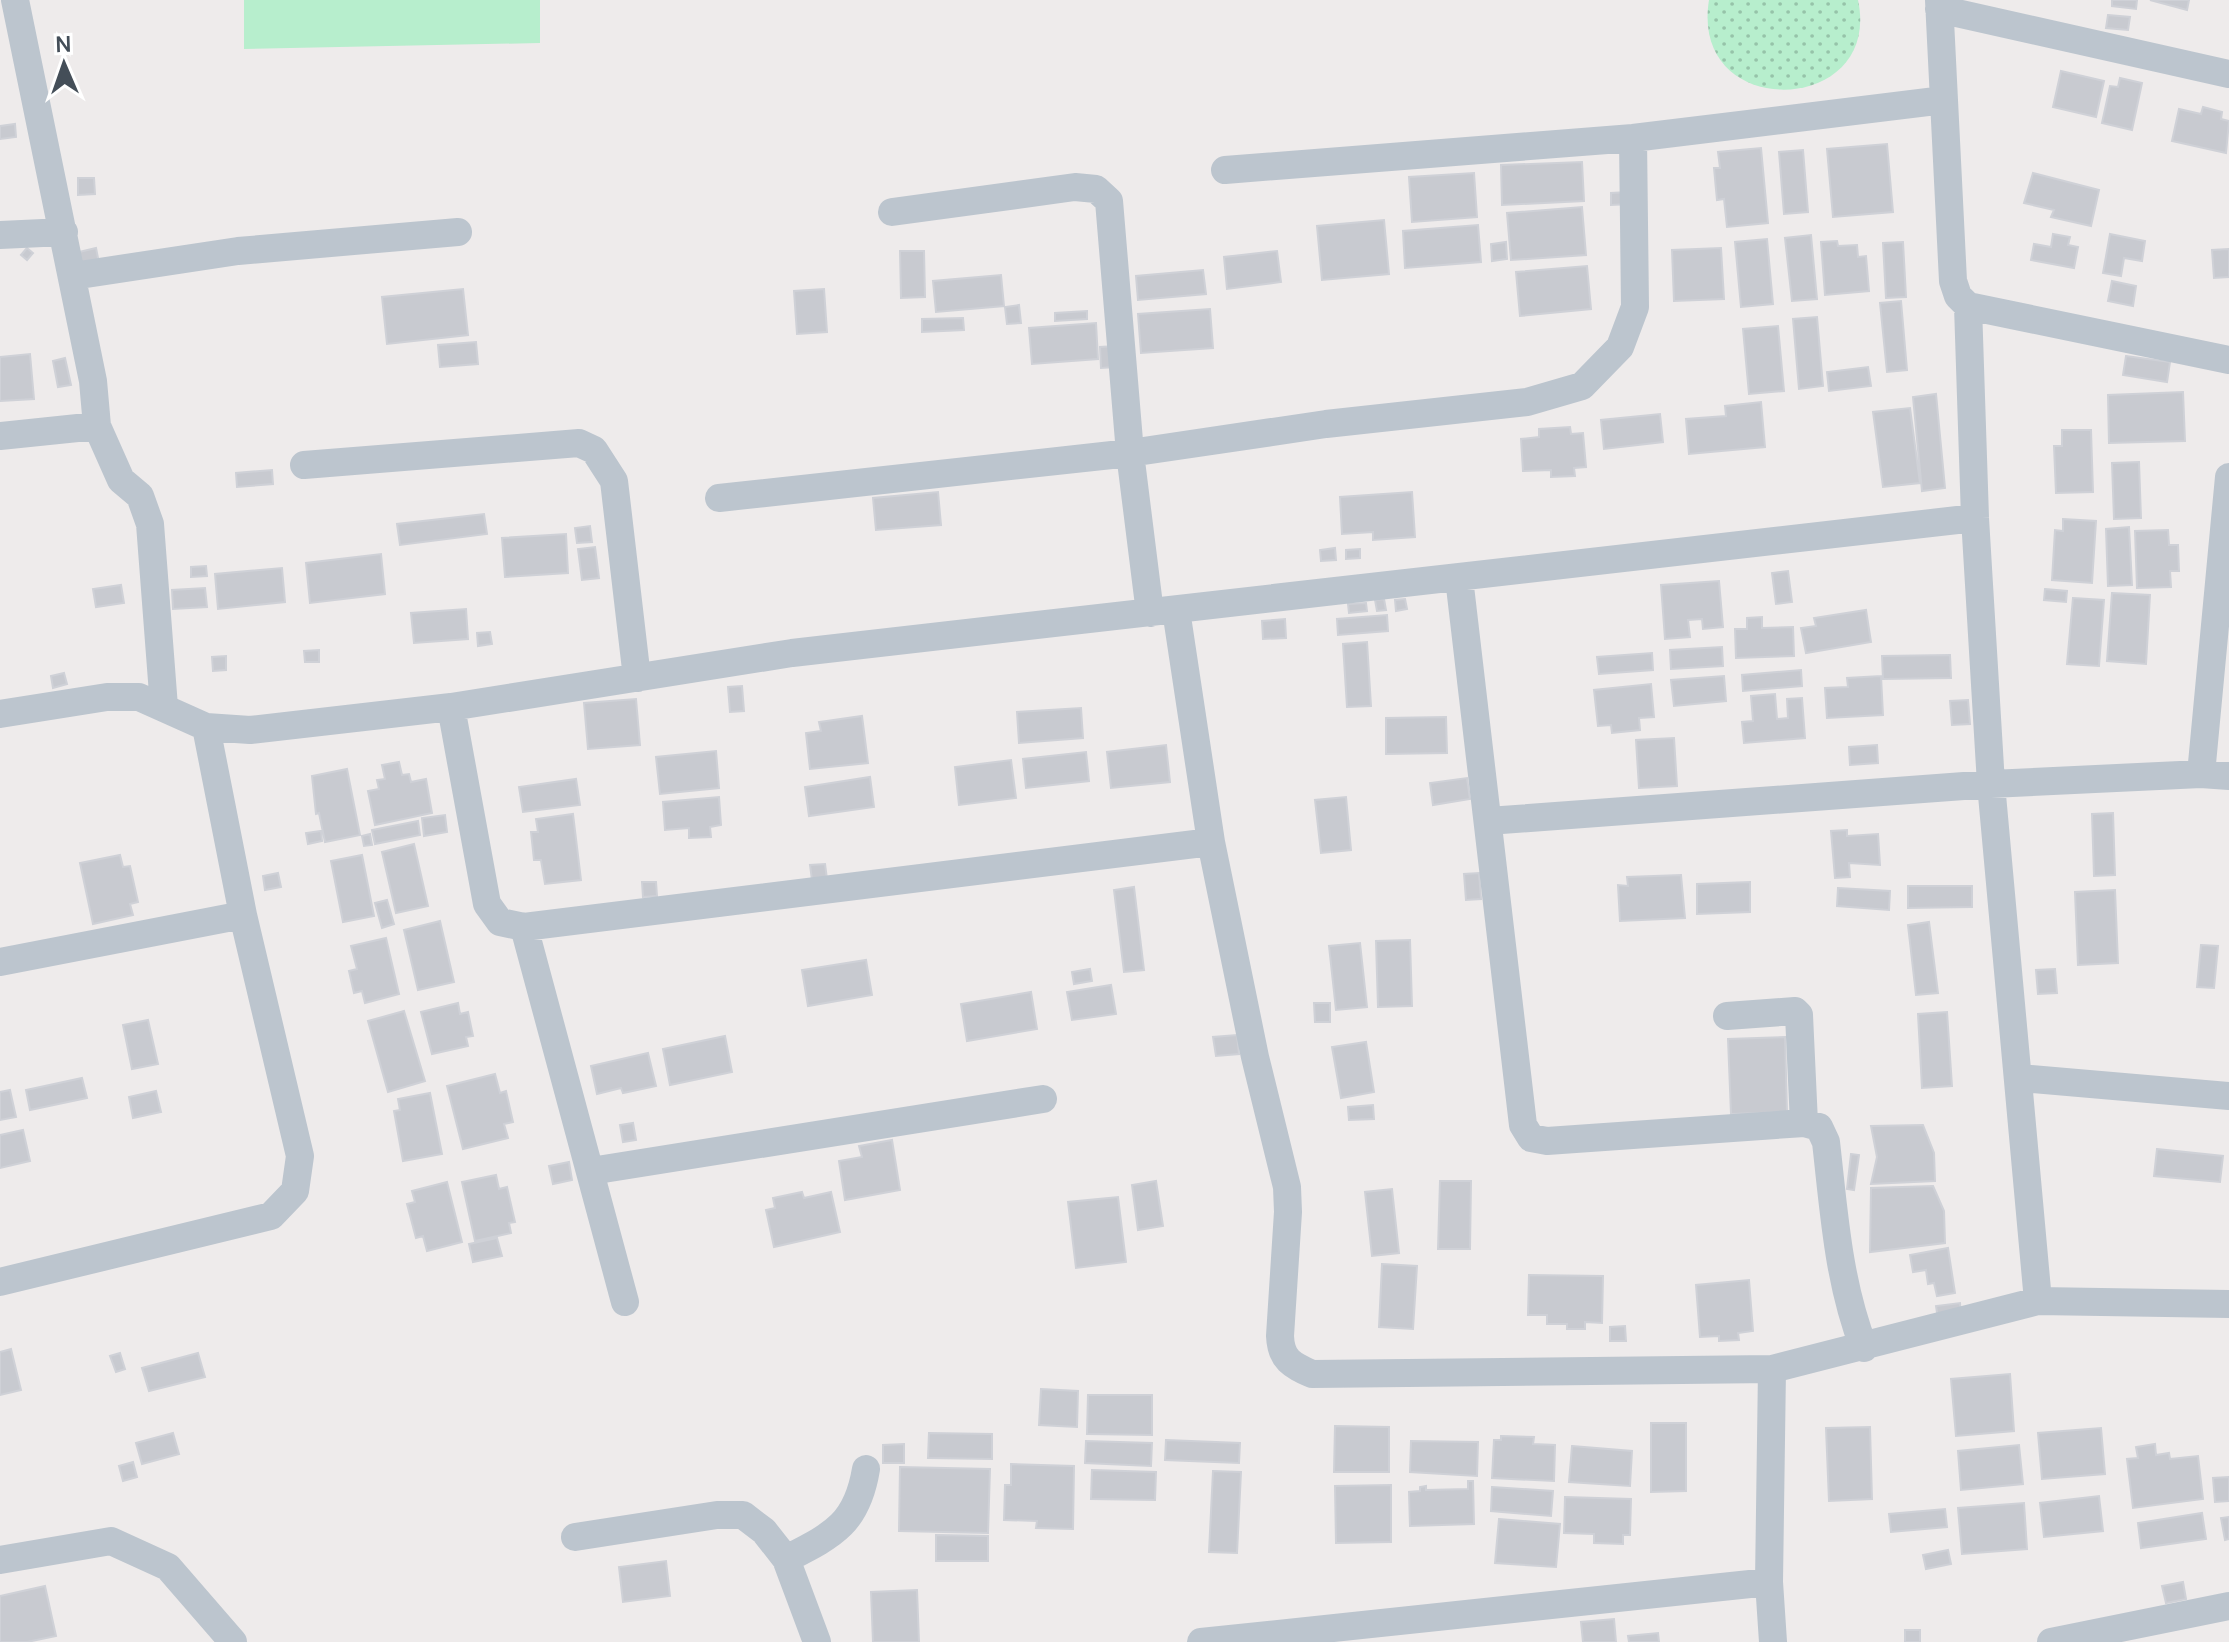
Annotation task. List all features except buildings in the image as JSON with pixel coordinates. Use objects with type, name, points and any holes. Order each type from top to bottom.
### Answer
[{"type":"street","points":[[2229,74],[1939,4],[1953,281],[1958,296],[1968,306],[2229,360]]},
{"type":"street","points":[[11,11],[64,232],[93,381],[97,426],[121,480],[140,496],[150,524],[164,707]]},
{"type":"street","points":[[1225,170],[1633,138],[1944,100]]},
{"type":"street","points":[[719,498],[1130,453],[1326,424],[1527,402],[1582,386],[1620,347],[1635,307],[1633,138]]},
{"type":"street","points":[[892,212],[1075,187],[1096,189],[1109,201],[1130,453],[1255,1057],[1287,1187],[1280,1336],[1281,1352],[1289,1364],[1312,1374],[1772,1369],[1864,1348],[1921,1328],[2038,1301],[2229,1304]]},
{"type":"street","points":[[0,235],[64,232]]},
{"type":"street","points":[[73,276],[238,251],[458,232]]},
{"type":"street","points":[[1968,306],[1975,518],[1991,784],[2038,1301]]},
{"type":"street","points":[[0,436],[97,426]]},
{"type":"street","points":[[304,465],[579,443],[594,450],[614,481],[637,678]]},
{"type":"street","points":[[1488,821],[1991,784],[2215,775],[2229,477]]},
{"type":"street","points":[[0,714],[107,697],[139,697],[206,727],[250,730],[451,707],[792,653],[1975,518]]},
{"type":"street","points":[[1459,578],[1523,1125],[1531,1138],[1547,1141],[1804,1123],[1819,1127],[1826,1142],[1839,1265],[1851,1315],[1864,1348]]},
{"type":"street","points":[[451,707],[487,904],[500,922],[524,927],[1211,842]]},
{"type":"street","points":[[0,1282],[271,1216],[295,1191],[300,1156],[243,915],[206,727]]},
{"type":"street","points":[[0,962],[243,915]]},
{"type":"street","points":[[524,927],[625,1302]]},
{"type":"street","points":[[1727,1016],[1795,1011],[1799,1015],[1804,1123]]},
{"type":"street","points":[[2020,1078],[2229,1096]]},
{"type":"street","points":[[591,1171],[1043,1099]]},
{"type":"street","points":[[1772,1369],[1769,1582],[1773,1642]]},
{"type":"street","points":[[786,1559],[842,1527],[862,1496],[866,1469]]},
{"type":"street","points":[[575,1537],[717,1515],[743,1515],[764,1531],[786,1559],[817,1642]]},
{"type":"street","points":[[0,1560],[111,1541],[168,1567],[233,1642]]},
{"type":"street","points":[[1201,1642],[1475,1628],[1769,1582]]},
{"type":"street","points":[[2051,1642],[2151,1633],[2229,1606]]},
{"type":"green space","points":[[244,0],[540,0],[540,43],[244,49]]},
{"type":"green space","points":[[1709,0],[1858,0],[1858,38],[1842,66],[1817,83],[1785,90],[1754,85],[1727,68],[1711,40]]}]
